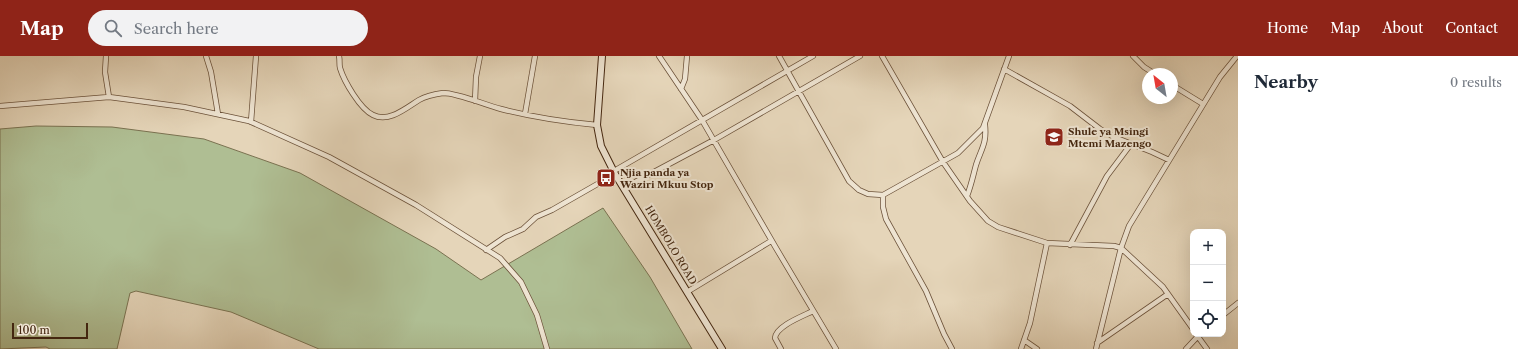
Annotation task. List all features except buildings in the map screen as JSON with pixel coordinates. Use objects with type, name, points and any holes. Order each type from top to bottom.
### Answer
[{"type":"street","points":[[106,56],[105,72],[109,97]]},
{"type":"street","points":[[206,56],[211,72],[218,114]]},
{"type":"street","points":[[251,122],[256,56]]},
{"type":"street","points":[[339,56],[340,68],[353,94],[366,110],[381,118],[407,108],[420,99],[444,93],[503,110],[571,123],[597,125]]},
{"type":"street","points":[[475,101],[476,77],[480,56]]},
{"type":"street","points":[[525,114],[535,56]]},
{"type":"street","name":"HOMBOLO ROAD","points":[[602,56],[597,125],[601,146],[615,173],[722,349]]},
{"type":"street","points":[[654,56],[659,56],[702,120],[771,241],[836,349]]},
{"type":"street","points":[[681,89],[685,79],[687,56]]},
{"type":"street","points":[[779,56],[800,91],[849,182],[859,190],[868,194],[883,195],[958,153],[983,128],[1009,56]]},
{"type":"street","points":[[486,250],[523,229],[536,217],[552,210],[702,120],[813,56]]},
{"type":"street","points":[[624,188],[714,140],[860,56]]},
{"type":"street","points":[[882,56],[943,162],[967,196],[983,216],[992,224],[1019,234],[1048,242],[1107,245],[1121,248],[1159,282],[1190,325]]},
{"type":"street","points":[[1133,56],[1146,68]]},
{"type":"street","points":[[1096,349],[1121,248],[1129,226],[1227,66],[1237,56]]},
{"type":"street","points":[[1004,68],[1070,106],[1107,133],[1169,160]]},
{"type":"street","points":[[1178,89],[1203,104]]},
{"type":"street","points":[[0,106],[109,97],[184,107],[251,122],[330,156],[416,205],[500,258],[521,282],[537,315],[547,349]]},
{"type":"street","points":[[967,196],[972,184],[976,163],[984,144],[986,135],[984,124]]},
{"type":"street","points":[[1070,244],[1107,176],[1131,144]]},
{"type":"street","points":[[883,195],[883,207],[886,219],[926,291],[952,349]]},
{"type":"street","points":[[687,292],[771,241]]},
{"type":"street","points":[[1021,349],[1030,323],[1048,242]]},
{"type":"street","points":[[1097,343],[1168,294]]},
{"type":"street","points":[[1226,313],[1238,303]]},
{"type":"street","points":[[781,349],[775,338],[778,331],[813,311]]},
{"type":"street","points":[[1186,349],[1196,337]]},
{"type":"street","points":[[1199,337],[1207,349]]},
{"type":"street","points":[[1024,340],[1037,349]]},
{"type":"green space","points":[[36,126],[112,127],[204,139],[300,173],[436,249],[481,280],[603,208],[650,277],[692,349],[319,349],[231,312],[136,291],[130,293],[117,349],[50,349],[46,347],[0,349],[0,129]]},
{"type":"place","name":"Shule ya Msingi Mtemi Mazengo","points":[[1054,137]]},
{"type":"place","name":"Njia panda ya Waziri Mkuu Stop","points":[[606,178]]}]
